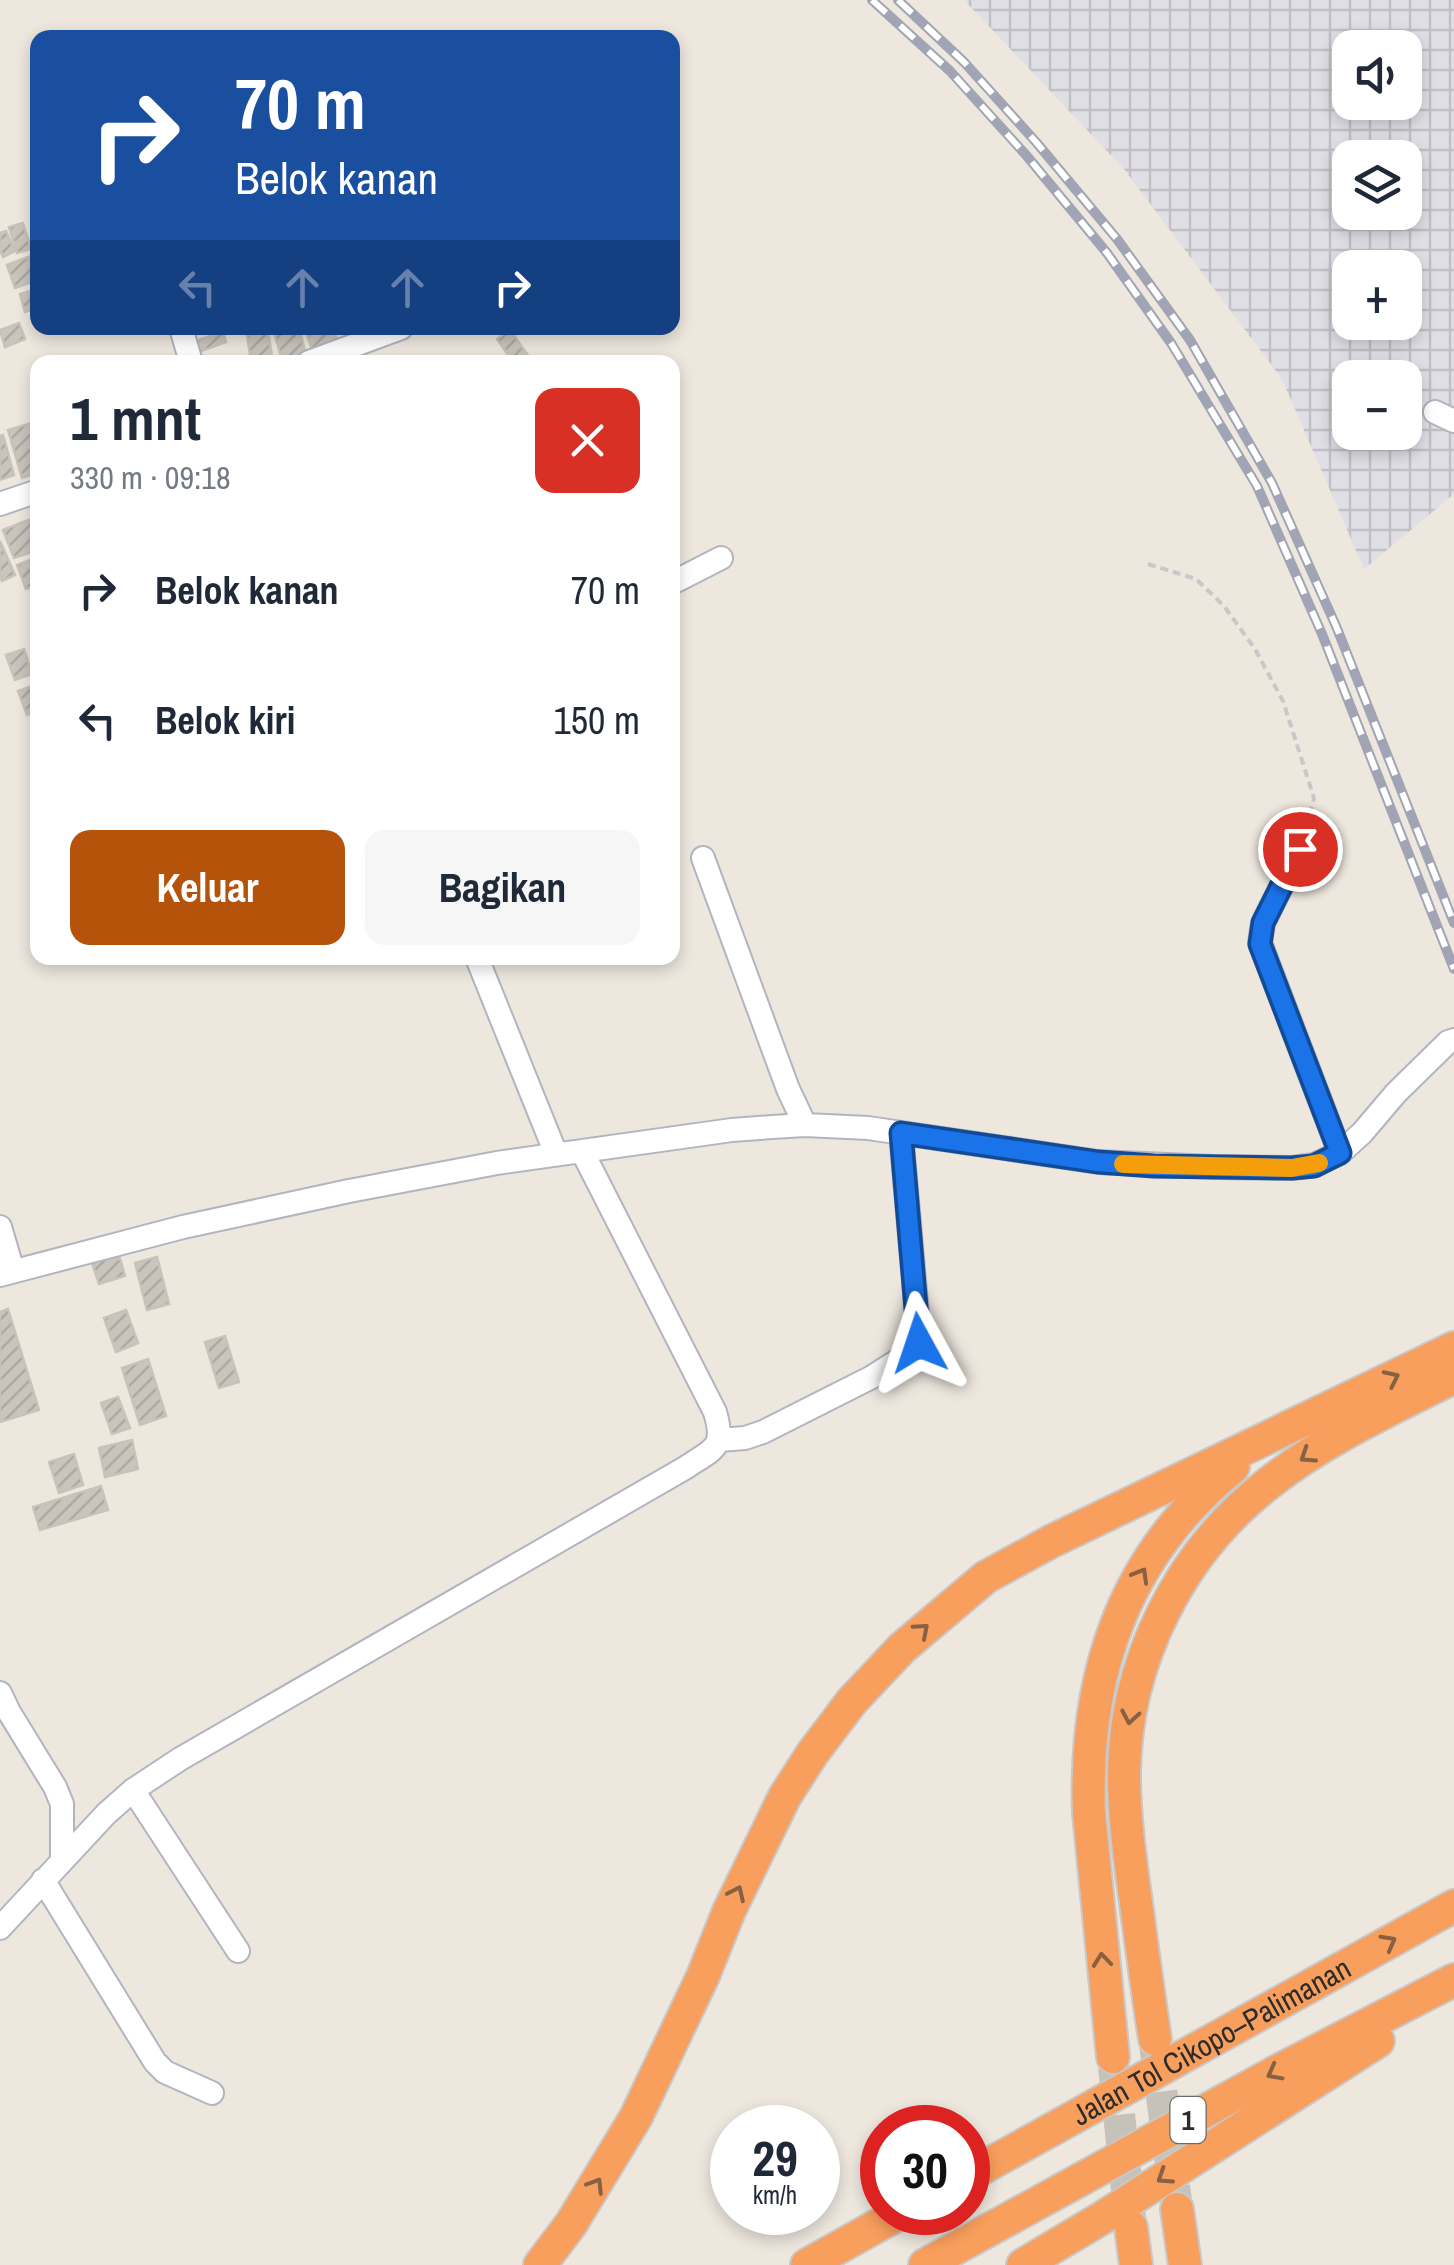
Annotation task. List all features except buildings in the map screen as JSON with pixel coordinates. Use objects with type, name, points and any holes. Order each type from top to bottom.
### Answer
[{"type":"highway","points":[[540,2265],[572,2224],[636,2117],[703,1976],[756,1851],[785,1796],[852,1701],[902,1648],[986,1577],[1052,1541],[1454,1348]]},
{"type":"highway","points":[[1154,2039],[1128,1843],[1124,1770],[1132,1704],[1154,1631],[1169,1599],[1200,1552],[1267,1484],[1332,1440],[1454,1377]]},
{"type":"highway","points":[[1112,2056],[1090,1849],[1087,1772],[1094,1700],[1114,1631],[1150,1559],[1192,1504],[1216,1480],[1256,1450],[1342,1403]]},
{"type":"highway","name":"Jalan Tol Cikopo–Palimanan","points":[[990,2164],[1454,1906]]},
{"type":"highway","name":"1","points":[[925,2265],[1276,2072],[1454,1980]]},
{"type":"highway","points":[[1023,2265],[1454,1995]]},
{"type":"highway","points":[[1177,2209],[1186,2265]]},
{"type":"highway","points":[[1131,2227],[1136,2265]]},
{"type":"highway","points":[[807,2265],[861,2235]]},
{"type":"street","points":[[328,355],[382,335]]},
{"type":"street","points":[[0,504],[30,495]]},
{"type":"street","points":[[680,579],[721,558]]},
{"type":"street","points":[[1300,849],[1263,923],[1260,944],[1340,1153]]},
{"type":"street","points":[[703,858],[805,1125]]},
{"type":"street","points":[[480,965],[556,1154]]},
{"type":"street","points":[[0,1228],[7,1272],[349,1190],[556,1154],[732,1130],[805,1125],[868,1128],[1098,1162],[1314,1166],[1340,1153],[1396,1093],[1454,1040]]},
{"type":"street","points":[[720,1440],[763,1432],[916,1349],[919,1337],[901,1133]]},
{"type":"street","points":[[2,1921],[133,1790],[214,1739],[652,1488],[712,1450],[720,1440],[715,1412],[582,1151]]},
{"type":"street","points":[[0,1693],[62,1804],[62,1860]]},
{"type":"street","points":[[133,1790],[238,1951]]},
{"type":"street","points":[[43,1880],[154,2062],[164,2072],[212,2093]]},
{"type":"path","points":[[1148,564],[1196,578],[1224,606],[1255,648],[1284,701],[1314,798],[1300,849]]},
{"type":"shaded area","points":[[964,0],[1454,0],[1454,494],[1364,569],[1282,379],[1124,169]]},
{"type":"tunnel","points":[[1155,2044],[1177,2209]]},
{"type":"tunnel","points":[[1114,2067],[1131,2227]]},
{"type":"railway","points":[[872,0],[950,71],[1107,253],[1171,343],[1257,486],[1322,634],[1454,969]]},
{"type":"railway","points":[[898,0],[964,62],[1036,142],[1117,239],[1190,340],[1272,483],[1336,626],[1454,923]]},
{"type":"slow traffic","points":[[1123,1164],[1292,1168],[1319,1163]]},
{"type":"route","points":[[919,1343],[901,1133],[1098,1162],[1154,1166],[1292,1168],[1314,1166],[1340,1153],[1260,944],[1263,923],[1300,849]]}]
